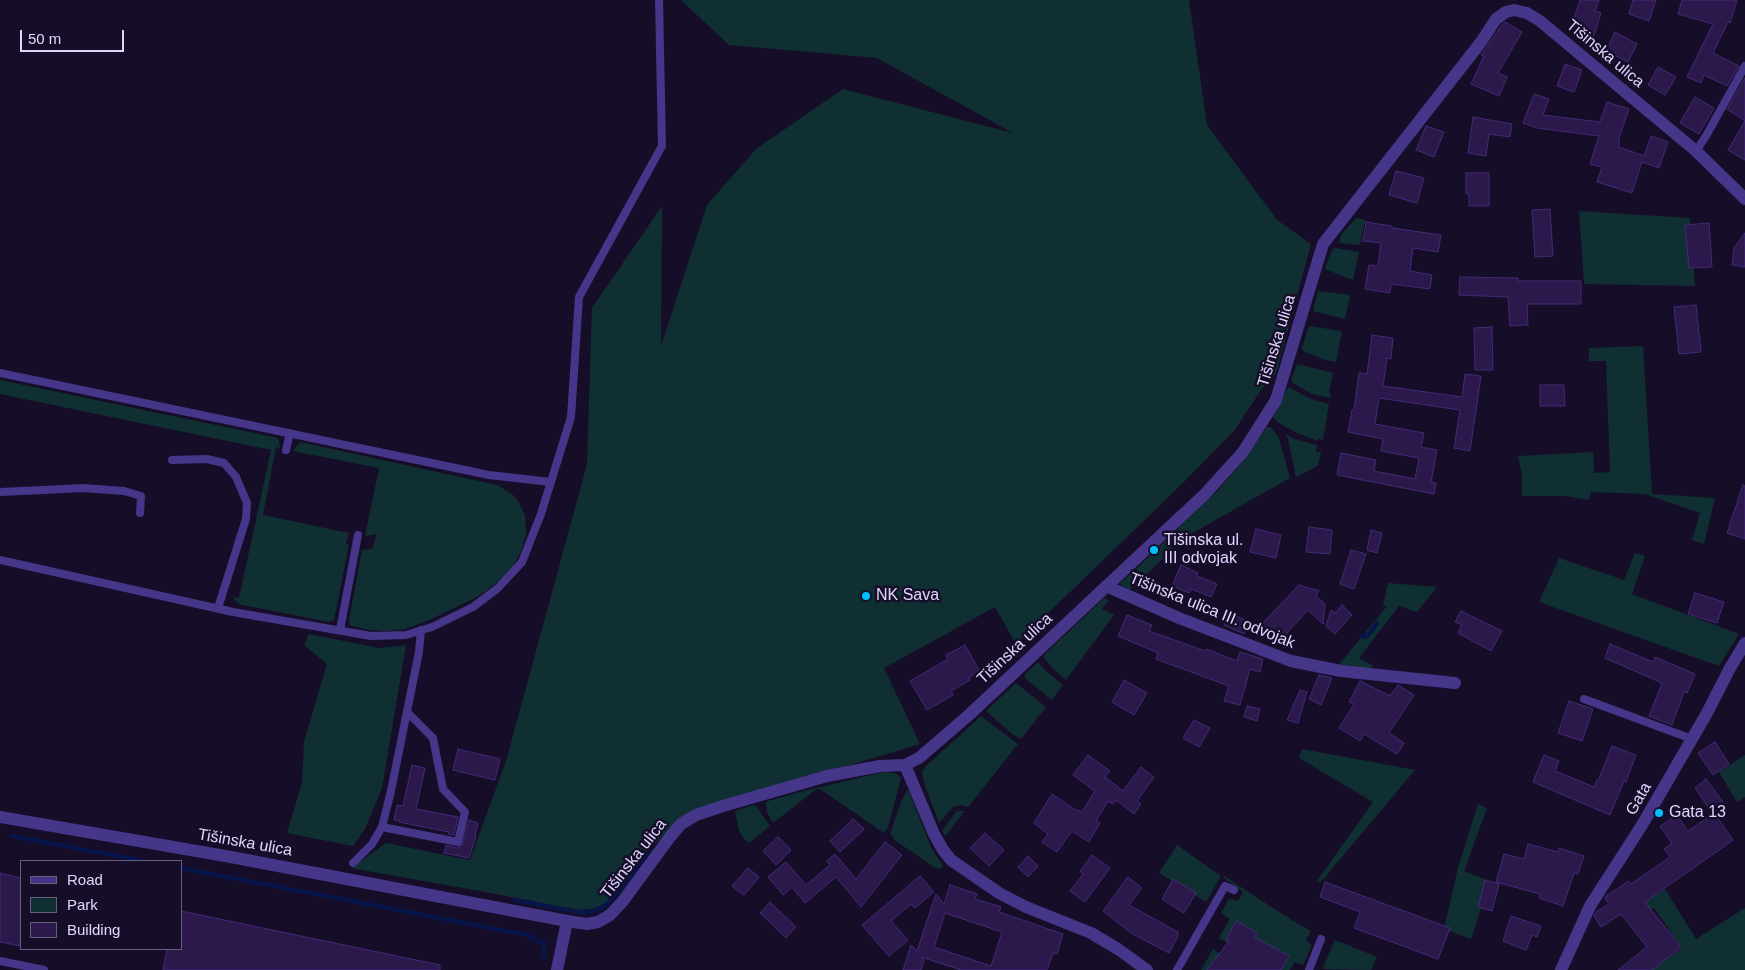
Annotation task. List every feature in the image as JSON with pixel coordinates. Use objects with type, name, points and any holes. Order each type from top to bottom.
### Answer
[{"type":"street","name":"Tišinska ulica","points":[[0,817],[259,862],[567,921],[587,924],[598,922],[610,916],[623,901],[681,824],[696,815],[827,776],[880,766],[905,765],[919,758],[970,714],[1204,495],[1243,452],[1276,400],[1323,244],[1475,50],[1496,19],[1506,12],[1514,10],[1527,13],[1540,21],[1696,151],[1745,199]]},
{"type":"street","name":"Tišinska ulica III. odvojak","points":[[1106,586],[1195,624],[1291,661],[1341,671],[1454,683]]},
{"type":"street","name":"Gata","points":[[1561,970],[1590,906],[1642,825],[1745,644]]},
{"type":"street","points":[[905,765],[934,834],[951,860],[999,893],[1118,948],[1147,970]]},
{"type":"street","points":[[557,970],[567,921]]},
{"type":"lane","points":[[0,560],[218,608],[371,636],[406,635],[432,627],[473,607],[498,588],[522,562],[542,514],[571,417],[579,297],[662,146],[659,0]]},
{"type":"lane","points":[[1696,151],[1745,66]]},
{"type":"lane","points":[[0,373],[489,475],[551,482]]},
{"type":"lane","points":[[286,450],[290,434]]},
{"type":"lane","points":[[172,460],[207,458],[224,463],[236,477],[247,503],[246,519],[218,608]]},
{"type":"lane","points":[[0,492],[83,488],[124,491],[141,496],[140,513]]},
{"type":"lane","points":[[340,630],[358,535]]},
{"type":"lane","points":[[353,863],[372,844],[382,827],[391,792],[419,652],[421,630]]},
{"type":"lane","points":[[1584,700],[1692,739]]},
{"type":"lane","points":[[382,827],[458,842],[465,812],[443,789],[433,738],[407,712]]},
{"type":"lane","points":[[1177,970],[1225,886],[1234,890]]},
{"type":"lane","points":[[1309,970],[1321,939]]},
{"type":"lane","points":[[0,961],[44,970]]},
{"type":"green space","points":[[681,0],[1189,0],[1207,125],[1277,220],[1311,244],[1276,374],[1261,390],[1234,431],[1181,485],[1016,644],[995,607],[884,668],[920,744],[691,813],[647,851],[616,893],[603,906],[593,909],[579,910],[561,907],[351,868],[386,843],[470,860],[506,761],[587,464],[592,308],[662,206],[661,346],[707,205],[756,149],[843,89],[1013,133],[877,58],[729,45]]},
{"type":"green space","points":[[1579,211],[1690,218],[1695,286],[1584,284]]},
{"type":"green space","points":[[1356,218],[1365,220],[1360,245],[1339,243],[1341,235]]},
{"type":"green space","points":[[1335,248],[1359,252],[1353,280],[1327,270],[1325,267]]},
{"type":"green space","points":[[1318,291],[1350,295],[1345,319],[1313,311]]},
{"type":"green space","points":[[1309,326],[1342,331],[1336,362],[1325,360],[1303,351],[1302,348]]},
{"type":"green space","points":[[1643,346],[1652,494],[1715,498],[1704,544],[1692,540],[1700,513],[1645,494],[1591,492],[1589,500],[1566,496],[1522,496],[1522,475],[1518,456],[1593,452],[1594,473],[1610,472],[1606,361],[1589,361],[1589,348]]},
{"type":"green space","points":[[1297,364],[1333,373],[1329,392],[1331,393],[1330,398],[1312,394],[1293,383],[1291,380]]},
{"type":"green space","points":[[0,380],[278,438],[280,448],[276,447],[263,515],[349,533],[346,544],[349,545],[334,620],[329,622],[238,604],[233,597],[239,598],[271,450],[0,394]]},
{"type":"green space","points":[[1288,387],[1311,399],[1329,404],[1323,440],[1318,439],[1318,441],[1295,432],[1277,422],[1273,417]]},
{"type":"green space","points":[[1267,427],[1271,427],[1279,438],[1290,478],[1182,539],[1144,577],[1136,569],[1218,490],[1246,458]]},
{"type":"green space","points":[[1285,434],[1294,439],[1317,445],[1316,452],[1321,452],[1318,466],[1296,477],[1288,439]]},
{"type":"green space","points":[[300,442],[497,485],[512,494],[525,515],[526,533],[521,552],[512,567],[495,584],[477,597],[429,620],[405,629],[387,631],[369,630],[352,626],[349,620],[362,550],[372,549],[377,534],[365,536],[379,468],[293,451]]},
{"type":"green space","points":[[1635,553],[1645,556],[1632,594],[1739,634],[1719,666],[1539,602],[1559,558],[1624,580]]},
{"type":"green space","points":[[1134,571],[1139,577],[1128,592],[1120,583]]},
{"type":"green space","points":[[1388,583],[1437,587],[1417,612],[1399,606],[1359,658],[1373,666],[1368,671],[1337,667],[1387,606],[1383,606]]},
{"type":"green space","points":[[1104,598],[1109,600],[1102,609],[1114,615],[1066,680],[1052,668],[1043,656]]},
{"type":"green space","points":[[309,634],[379,648],[406,645],[382,788],[365,829],[353,846],[287,833],[302,783],[304,742],[327,664],[304,645]]},
{"type":"green space","points":[[1038,662],[1063,685],[1052,700],[1025,678],[1024,675]]},
{"type":"green space","points":[[1016,683],[1046,707],[1021,739],[1012,734],[986,711]]},
{"type":"green space","points":[[981,716],[1018,744],[968,807],[961,805],[953,807],[939,823],[924,783],[922,772],[925,767]]},
{"type":"green space","points":[[1302,749],[1415,770],[1321,882],[1317,881],[1373,802],[1299,758]]},
{"type":"green space","points":[[1745,755],[1745,797],[1737,802],[1719,772]]},
{"type":"green space","points":[[884,772],[895,773],[901,778],[888,827],[884,833],[820,789],[815,790],[773,823],[767,812],[766,803],[768,801]]},
{"type":"green space","points":[[908,789],[931,847],[943,866],[941,869],[934,867],[893,839],[894,837],[890,834],[901,802]]},
{"type":"green space","points":[[1478,804],[1487,808],[1464,871],[1490,881],[1471,939],[1444,929],[1458,868]]},
{"type":"green space","points":[[754,805],[770,826],[749,843],[739,831],[735,811]]},
{"type":"green space","points":[[965,811],[945,836],[942,831],[956,812]]},
{"type":"green space","points":[[1177,845],[1221,876],[1206,902],[1159,873]]},
{"type":"green space","points":[[1223,877],[1311,931],[1306,940],[1312,945],[1303,965],[1294,962],[1290,970],[1281,970],[1289,956],[1268,945],[1207,970],[1201,970],[1213,949],[1223,956],[1230,944],[1219,938],[1230,919],[1221,913],[1229,899],[1238,901],[1243,892]],"holes":[[[1237,921],[1257,933],[1245,951],[1227,939]]]},
{"type":"green space","points":[[1665,889],[1696,939],[1745,908],[1745,970],[1650,970],[1682,948],[1654,908],[1642,916],[1636,907]]},
{"type":"green space","points":[[1335,940],[1377,957],[1371,970],[1322,969]]},
{"type":"building","points":[[1580,0],[1599,0],[1595,11],[1601,13],[1593,38],[1570,30]]},
{"type":"building","points":[[1633,0],[1656,0],[1649,21],[1629,14]]},
{"type":"building","points":[[1682,0],[1737,0],[1730,23],[1728,22],[1713,53],[1739,66],[1727,86],[1704,75],[1701,83],[1687,77],[1713,24],[1678,14]]},
{"type":"building","points":[[1505,22],[1522,32],[1498,73],[1507,77],[1499,96],[1471,84],[1484,56],[1481,55]]},
{"type":"building","points":[[1615,32],[1637,44],[1628,62],[1606,51]]},
{"type":"building","points":[[1565,64],[1582,70],[1574,92],[1557,86]]},
{"type":"building","points":[[1658,67],[1676,77],[1665,95],[1648,85]]},
{"type":"building","points":[[1745,78],[1745,121],[1727,109]]},
{"type":"building","points":[[1534,94],[1549,99],[1543,115],[1600,122],[1607,102],[1629,109],[1619,138],[1619,147],[1644,156],[1651,136],[1668,142],[1659,168],[1642,162],[1632,193],[1597,182],[1602,167],[1590,164],[1599,136],[1537,128],[1523,123]]},
{"type":"building","points":[[1695,97],[1714,108],[1699,134],[1680,123]]},
{"type":"building","points":[[1473,117],[1512,124],[1510,137],[1489,134],[1486,156],[1468,153]]},
{"type":"building","points":[[1745,121],[1745,160],[1728,150]]},
{"type":"building","points":[[1426,126],[1444,132],[1434,157],[1416,150]]},
{"type":"building","points":[[1396,171],[1424,178],[1417,203],[1389,195]]},
{"type":"building","points":[[1466,173],[1489,173],[1489,206],[1469,206],[1469,194],[1466,194]]},
{"type":"building","points":[[1550,209],[1553,256],[1535,257],[1532,210]]},
{"type":"building","points":[[1366,222],[1441,235],[1438,252],[1413,248],[1410,271],[1432,275],[1430,289],[1391,284],[1390,293],[1365,289],[1369,265],[1378,266],[1381,243],[1363,241]]},
{"type":"building","points":[[1709,223],[1712,267],[1689,268],[1685,225]]},
{"type":"building","points":[[1745,233],[1745,267],[1732,265],[1734,248]]},
{"type":"building","points":[[1460,277],[1518,278],[1518,281],[1581,281],[1581,304],[1527,304],[1528,325],[1510,326],[1508,297],[1459,295]]},
{"type":"building","points":[[1696,305],[1701,352],[1679,354],[1674,307]]},
{"type":"building","points":[[1492,327],[1493,370],[1475,370],[1474,328]]},
{"type":"building","points":[[1372,335],[1393,338],[1391,359],[1387,358],[1383,386],[1462,397],[1465,374],[1481,376],[1470,451],[1454,448],[1460,410],[1379,398],[1375,424],[1424,433],[1421,447],[1437,450],[1431,482],[1436,483],[1434,494],[1337,475],[1341,453],[1376,460],[1374,471],[1415,479],[1419,458],[1381,451],[1383,439],[1348,432],[1352,410],[1354,410],[1359,373],[1367,374]]},
{"type":"building","points":[[1540,385],[1564,385],[1565,406],[1540,406]]},
{"type":"building","points":[[1743,485],[1745,486],[1745,539],[1727,533]]},
{"type":"building","points":[[1309,527],[1332,530],[1330,554],[1306,552]]},
{"type":"building","points":[[1256,529],[1281,535],[1276,558],[1250,552]]},
{"type":"building","points":[[1371,530],[1382,533],[1377,553],[1367,550]]},
{"type":"building","points":[[1351,550],[1366,554],[1354,589],[1340,584]]},
{"type":"building","points":[[1181,565],[1198,573],[1197,576],[1217,584],[1211,597],[1191,589],[1189,593],[1172,586]]},
{"type":"building","points":[[1299,585],[1319,591],[1316,596],[1325,604],[1323,624],[1308,610],[1276,645],[1258,628]]},
{"type":"building","points":[[1695,593],[1724,602],[1717,623],[1688,614]]},
{"type":"building","points":[[1342,605],[1352,615],[1335,634],[1326,626],[1331,610],[1335,613]]},
{"type":"building","points":[[1461,611],[1502,631],[1491,651],[1458,633],[1462,625],[1455,622]]},
{"type":"building","points":[[1230,613],[1249,622],[1244,634],[1224,625]]},
{"type":"building","points":[[1127,615],[1152,625],[1149,631],[1205,651],[1206,649],[1237,661],[1240,652],[1263,659],[1260,672],[1250,669],[1240,705],[1224,701],[1229,686],[1156,659],[1158,653],[1118,636]]},
{"type":"building","points":[[1610,644],[1653,662],[1655,657],[1695,674],[1687,693],[1684,692],[1672,725],[1649,716],[1662,683],[1605,658]]},
{"type":"building","points":[[965,645],[980,672],[969,677],[970,680],[951,691],[953,695],[927,710],[910,681],[948,659],[946,655]]},
{"type":"building","points":[[1319,675],[1332,678],[1321,705],[1309,699]]},
{"type":"building","points":[[1124,680],[1147,693],[1134,715],[1112,702]]},
{"type":"building","points":[[1360,681],[1390,696],[1398,685],[1414,695],[1389,733],[1404,743],[1397,754],[1364,734],[1360,741],[1339,728],[1354,704],[1349,702]]},
{"type":"building","points":[[1300,690],[1307,692],[1298,723],[1287,720]]},
{"type":"building","points":[[1569,701],[1593,709],[1582,741],[1558,733]]},
{"type":"building","points":[[1247,706],[1260,709],[1257,721],[1244,717]]},
{"type":"building","points":[[1194,720],[1210,728],[1199,747],[1183,738]]},
{"type":"building","points":[[1715,742],[1729,764],[1713,775],[1698,753]]},
{"type":"building","points":[[1612,746],[1636,755],[1626,782],[1624,781],[1610,815],[1533,782],[1544,755],[1559,761],[1555,771],[1594,787]]},
{"type":"building","points":[[458,749],[500,759],[495,780],[453,770]]},
{"type":"building","points":[[1088,755],[1110,771],[1105,777],[1123,791],[1141,767],[1154,777],[1137,801],[1141,804],[1134,814],[1116,800],[1113,804],[1108,801],[1096,821],[1100,823],[1089,842],[1072,831],[1057,852],[1042,842],[1048,834],[1034,823],[1052,794],[1077,811],[1082,812],[1095,791],[1073,775]]},
{"type":"building","points":[[412,765],[425,768],[416,809],[458,817],[454,835],[448,834],[449,832],[394,820],[397,805],[403,806]]},
{"type":"building","points":[[1706,779],[1723,802],[1711,811],[1695,788]]},
{"type":"building","points":[[1714,813],[1733,840],[1645,902],[1681,947],[1652,970],[1618,970],[1647,947],[1621,914],[1601,927],[1594,916],[1596,912],[1609,904],[1605,898],[1606,896],[1629,881],[1631,884],[1670,857],[1664,849],[1672,843],[1660,826],[1677,815],[1688,831]]},
{"type":"building","points":[[853,819],[864,829],[840,852],[830,841]]},
{"type":"building","points":[[469,820],[478,823],[476,837],[469,858],[444,853],[446,845],[457,848],[462,845]]},
{"type":"building","points":[[985,833],[1004,850],[989,866],[970,848]]},
{"type":"building","points":[[778,837],[791,850],[776,865],[763,851]]},
{"type":"building","points":[[885,842],[902,855],[861,907],[836,877],[805,903],[792,887],[783,895],[768,877],[786,862],[806,885],[830,865],[827,861],[835,854],[856,879]]},
{"type":"building","points":[[1528,844],[1558,852],[1559,848],[1584,856],[1578,874],[1574,873],[1563,906],[1539,898],[1540,894],[1496,882],[1504,854],[1524,859]]},
{"type":"building","points":[[1092,855],[1110,868],[1085,902],[1070,891],[1083,874],[1080,871]]},
{"type":"building","points":[[1028,856],[1038,866],[1028,877],[1018,867]]},
{"type":"building","points":[[748,868],[759,877],[744,895],[732,886]]},
{"type":"building","points":[[0,873],[20,878],[20,946],[0,942]]},
{"type":"building","points":[[920,876],[934,892],[915,908],[911,904],[891,921],[908,940],[889,956],[862,925]]},
{"type":"building","points":[[1128,877],[1142,888],[1129,905],[1178,932],[1178,936],[1169,953],[1131,933],[1103,911]]},
{"type":"building","points":[[1173,879],[1196,893],[1184,913],[1162,899]]},
{"type":"building","points":[[1485,880],[1499,884],[1492,911],[1478,907]]},
{"type":"building","points":[[1325,882],[1450,928],[1438,959],[1354,928],[1360,912],[1320,897]]},
{"type":"building","points":[[950,885],[977,894],[975,899],[1001,907],[999,912],[1063,934],[1057,954],[1053,953],[1047,970],[961,970],[921,957],[924,960],[921,970],[903,970],[911,945],[917,951],[936,894],[944,904]],"holes":[[[945,913],[1002,932],[991,966],[934,947]]]},
{"type":"building","points":[[770,902],[796,927],[786,938],[760,913]]},
{"type":"building","points":[[182,911],[440,965],[440,970],[163,970],[167,950],[182,950]]},
{"type":"building","points":[[1511,916],[1541,926],[1537,937],[1532,935],[1526,950],[1503,941]]},
{"type":"building","points":[[1237,921],[1257,933],[1254,937],[1289,956],[1281,970],[1207,970],[1229,941],[1226,939]]},
{"type":"waterway","points":[[1362,636],[1364,637],[1369,634],[1377,623]]},
{"type":"waterway","points":[[12,836],[139,860]]},
{"type":"waterway","points":[[515,900],[578,912],[589,912],[599,909],[606,905],[623,886],[648,852]]},
{"type":"waterway","points":[[182,868],[527,935],[544,943],[544,956]]},
{"type":"place","name":"Tišinska ul. III odvojak","points":[[1154,550]]},
{"type":"place","name":"NK Sava","points":[[866,596]]},
{"type":"place","name":"Gata 13","points":[[1659,813]]}]
